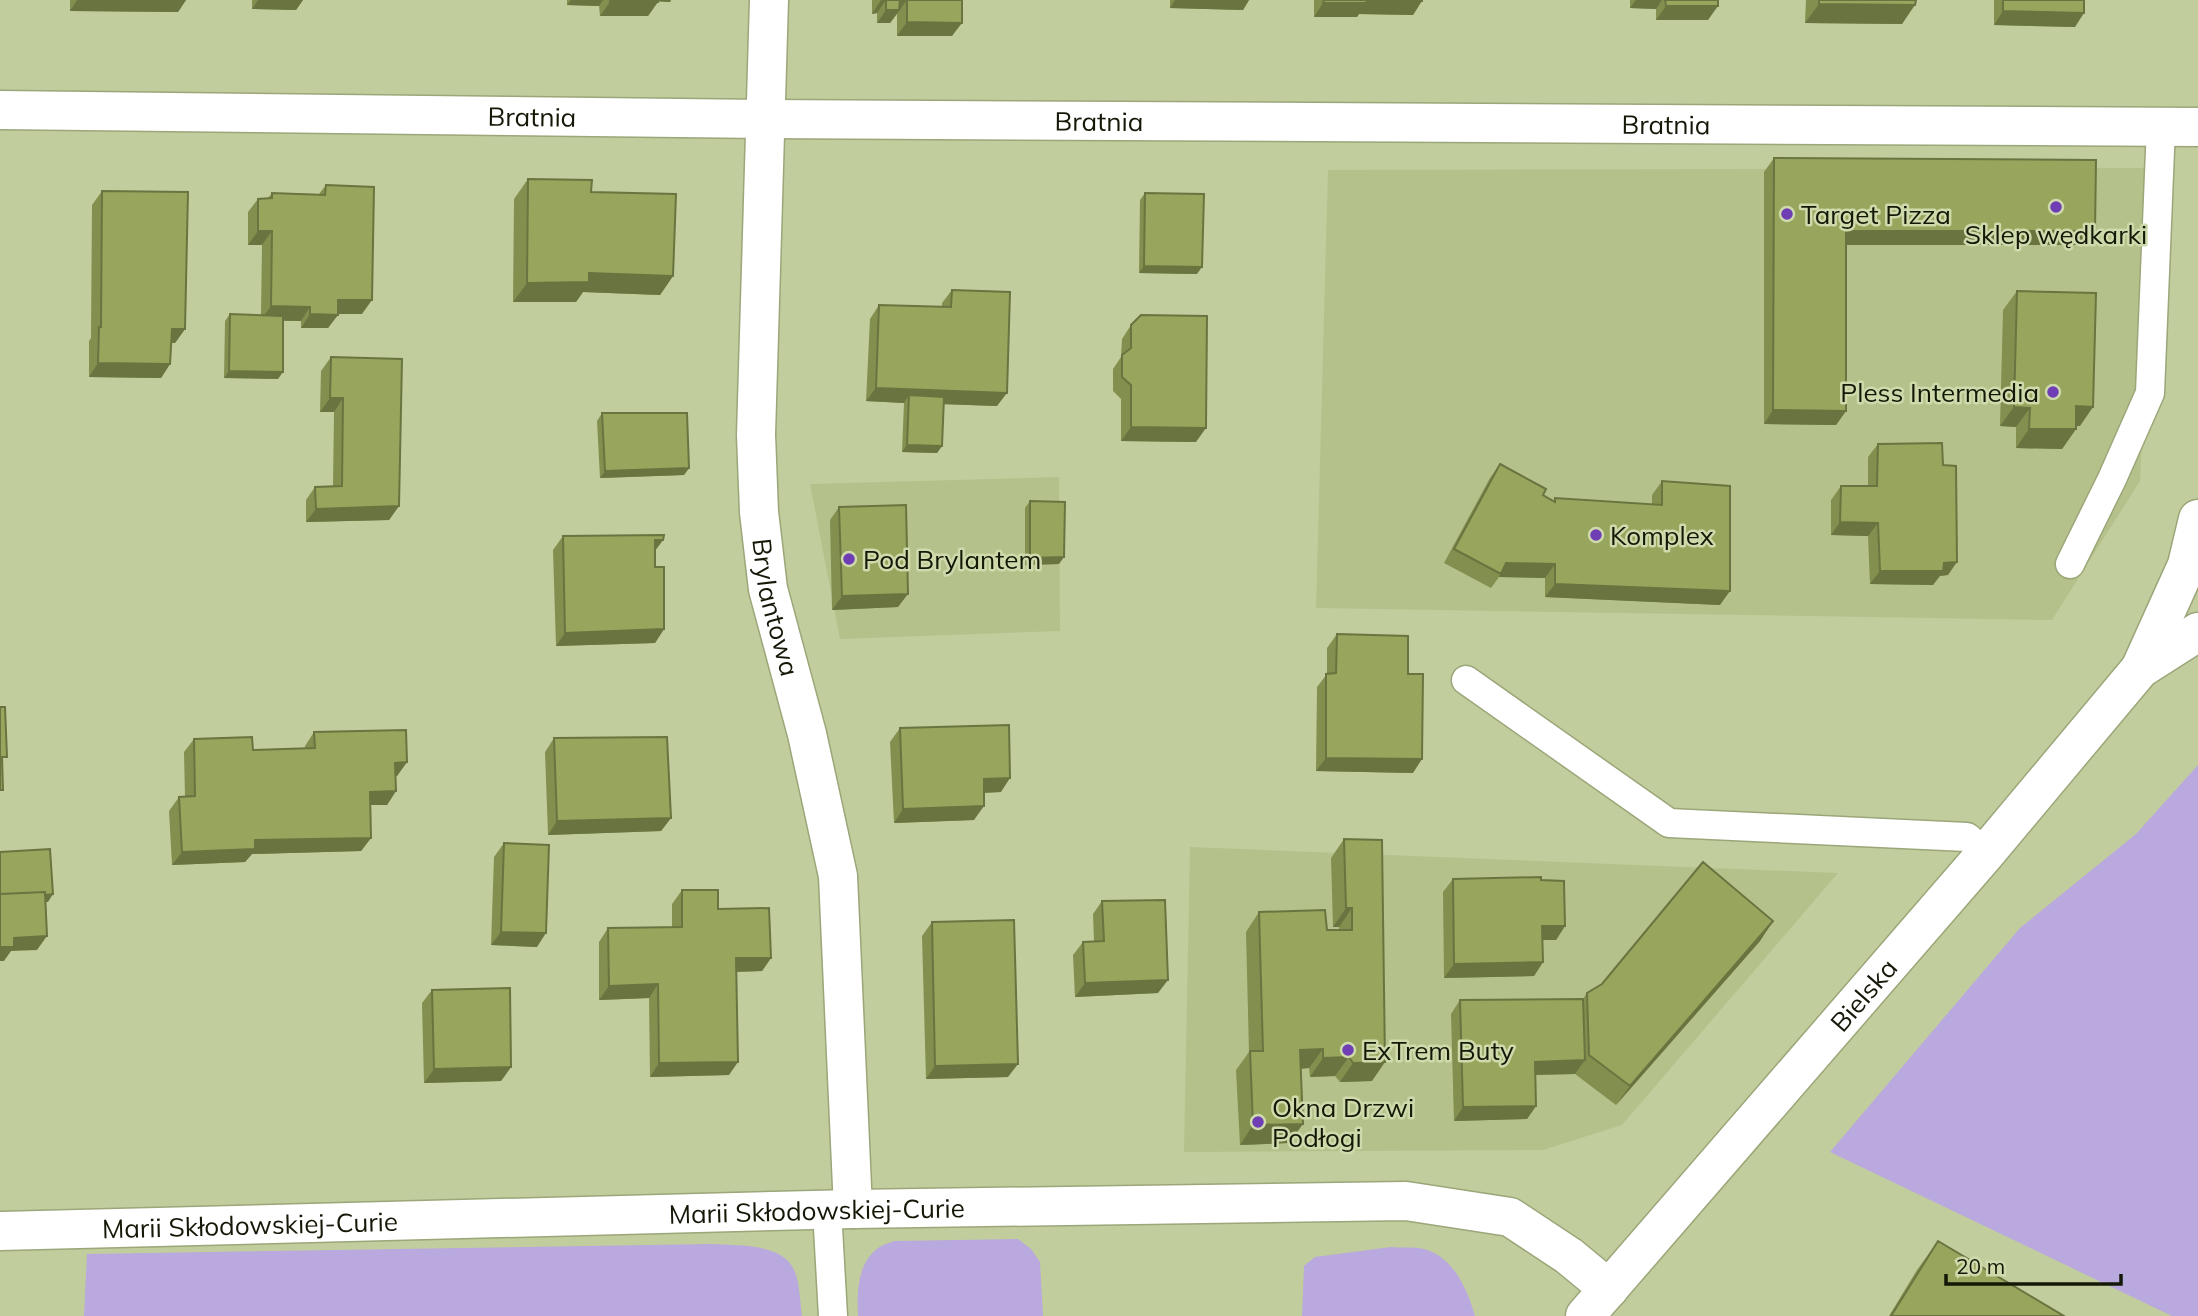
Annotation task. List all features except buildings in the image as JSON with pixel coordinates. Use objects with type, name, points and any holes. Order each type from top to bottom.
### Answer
[{"type":"street","name":"Brylantowa","points":[[769,0],[756,435],[759,512],[768,589],[807,734],[838,877],[840,1210]]},
{"type":"street","name":"Bratnia","points":[[0,110],[765,119],[2180,126]]},
{"type":"street","name":"Bielska","points":[[1597,1302],[1986,853],[2140,669],[2187,565],[2198,519]]},
{"type":"street","name":"Bielska","points":[[2140,669],[2198,632]]},
{"type":"street","name":"Marii Skłodowskiej-Curie","points":[[0,1231],[840,1210],[1406,1201],[1510,1217],[1569,1256],[1597,1302]]},
{"type":"lane","points":[[2070,564],[2150,393],[2180,126]]},
{"type":"lane","points":[[1466,680],[1669,823],[1967,837],[1986,853]]},
{"type":"lane","points":[[833,1316],[840,1210]]},
{"type":"shaded area","points":[[2154,168],[2140,481],[2052,620],[1316,608],[1328,170]]},
{"type":"shaded area","points":[[1059,477],[1060,631],[840,639],[810,484]]},
{"type":"shaded area","points":[[2198,765],[2198,1316],[2172,1316],[1830,1152],[2020,928],[2136,834]]},
{"type":"shaded area","points":[[1190,847],[1838,873],[1622,1125],[1543,1150],[1184,1152]]},
{"type":"shaded area","points":[[1018,1239],[1031,1249],[1040,1262],[1043,1316],[858,1316],[858,1288],[862,1270],[871,1255],[881,1246],[894,1241]]},
{"type":"shaded area","points":[[711,1244],[759,1248],[781,1255],[795,1272],[802,1316],[84,1316],[87,1254]]},
{"type":"shaded area","points":[[1391,1247],[1419,1248],[1441,1257],[1462,1283],[1475,1316],[1302,1316],[1304,1266],[1315,1257]]},
{"type":"place","name":"Sklep wędkarki","points":[[2056,207]]},
{"type":"place","name":"Target Pizza","points":[[1787,214]]},
{"type":"place","name":"Pless Intermedia","points":[[2053,392]]},
{"type":"place","name":"Komplex","points":[[1596,535]]},
{"type":"place","name":"Pod Brylantem","points":[[849,559]]},
{"type":"place","name":"ExTrem Buty","points":[[1348,1050]]},
{"type":"place","name":"Okna Drzwi Podłogi","points":[[1258,1122]]}]
